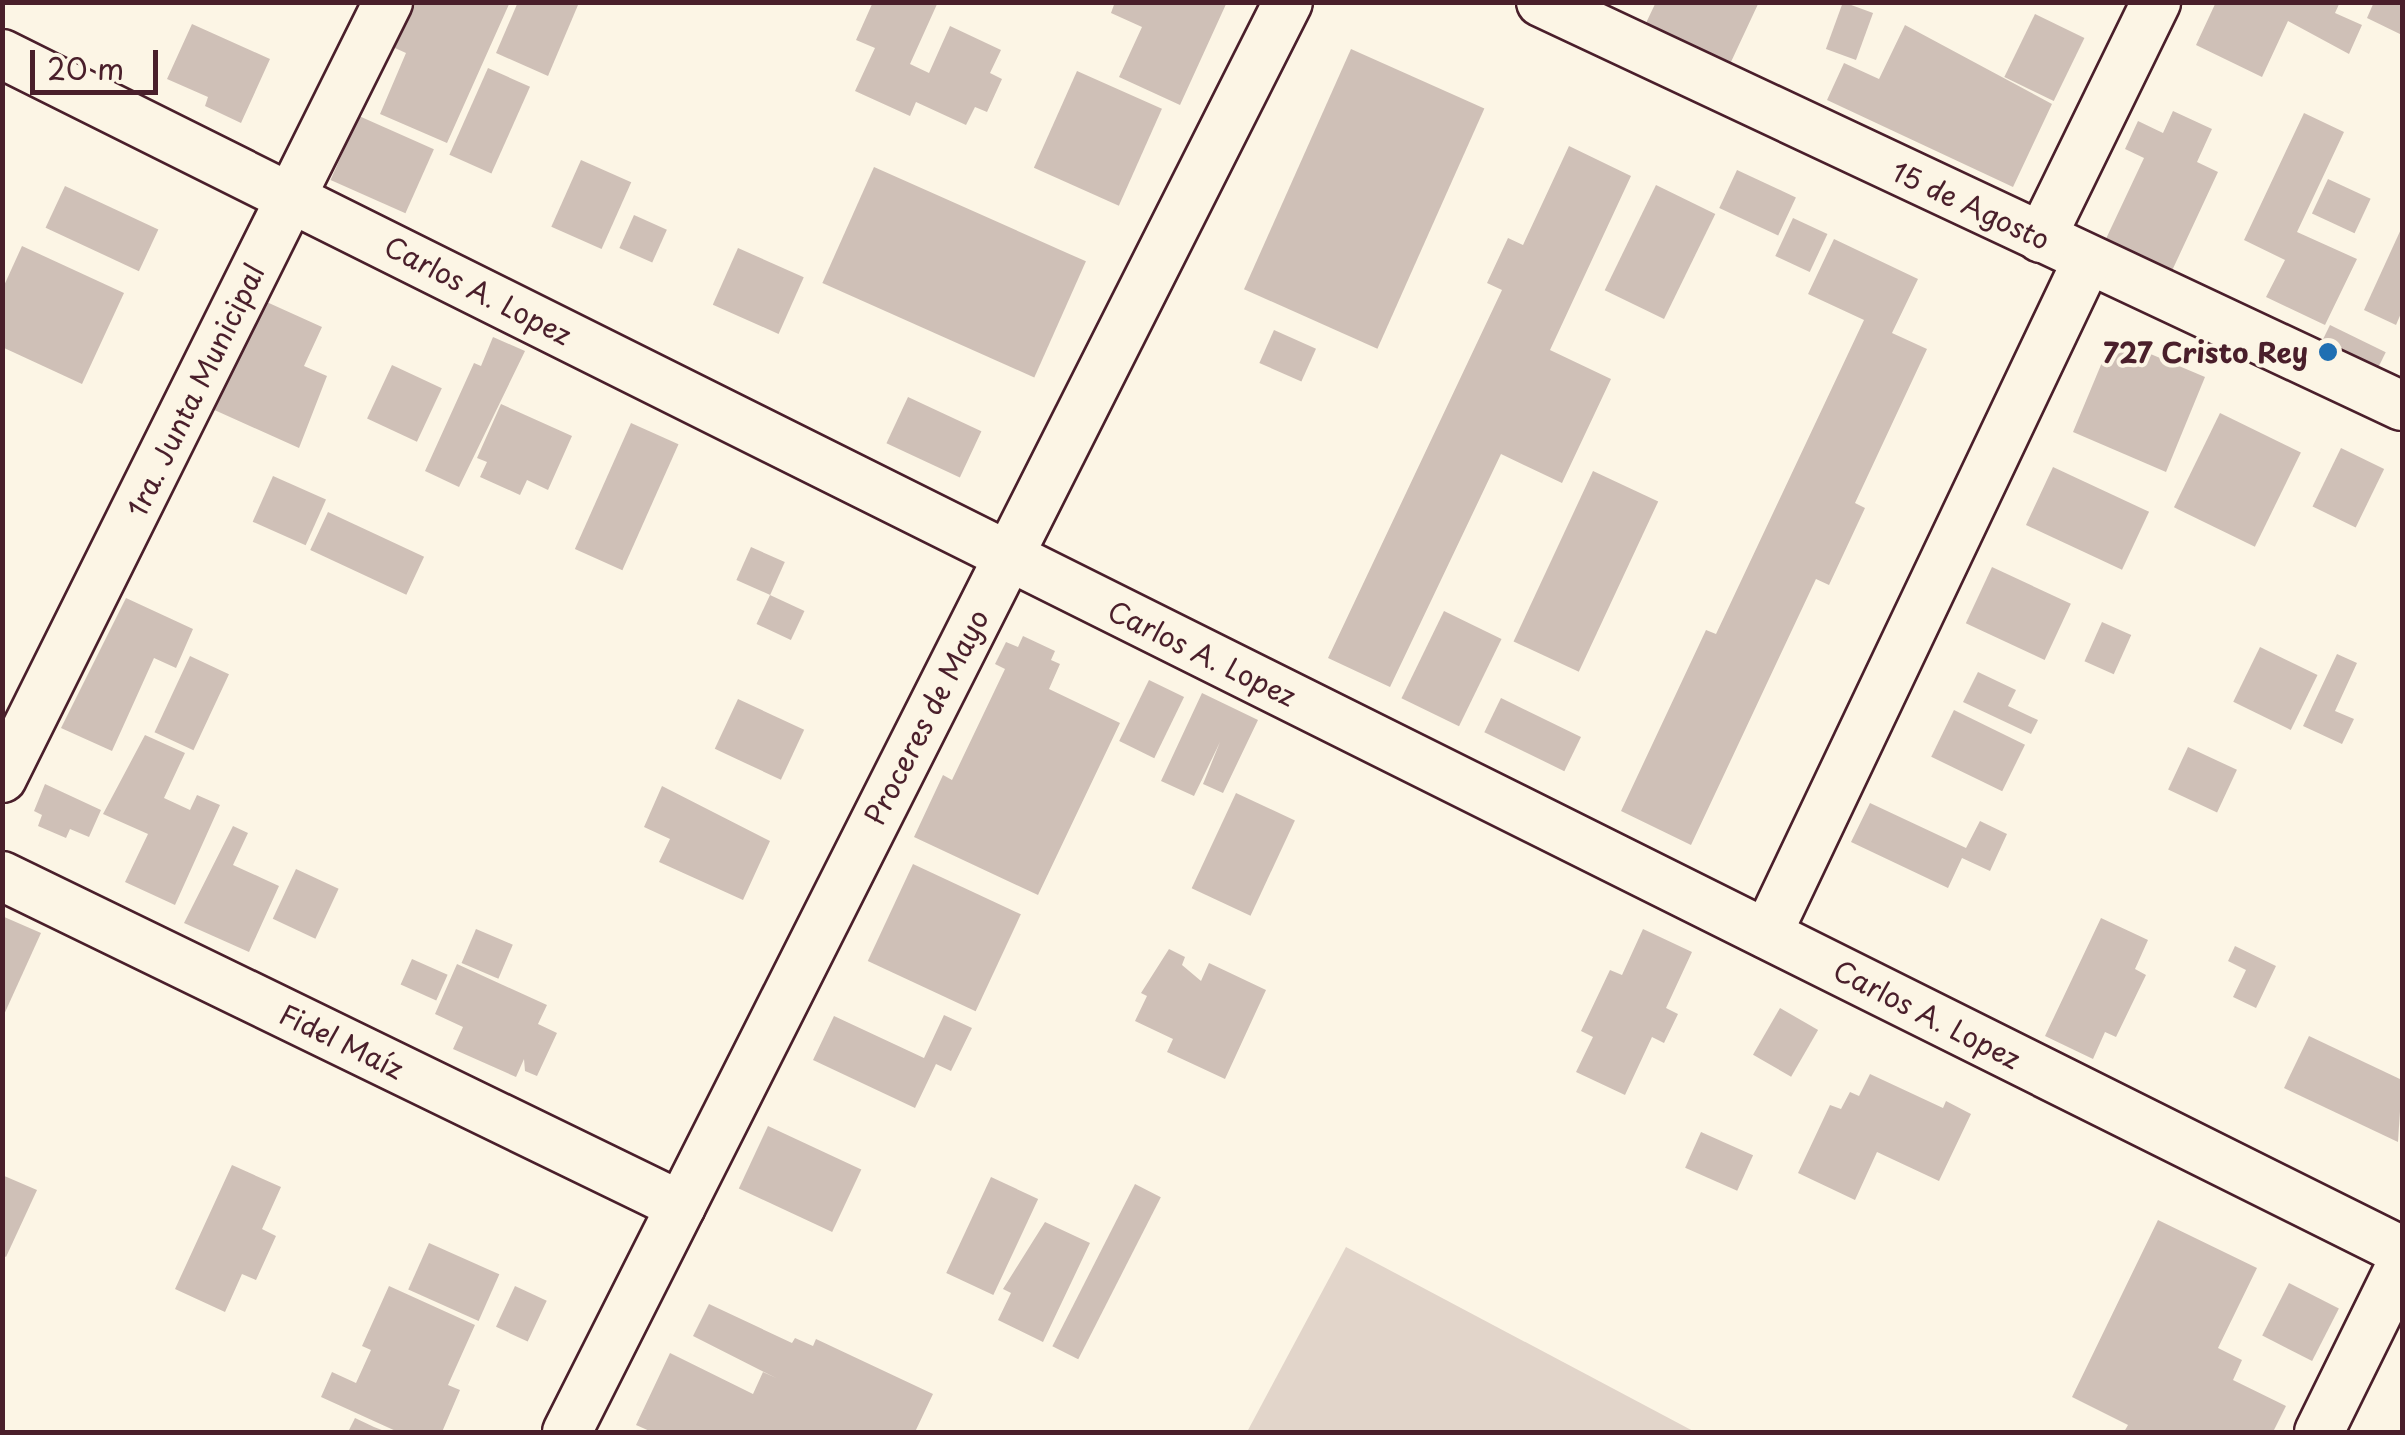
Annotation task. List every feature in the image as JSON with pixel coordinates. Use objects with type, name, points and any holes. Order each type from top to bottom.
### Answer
[{"type":"street","name":"1ra. Junta Municipal","points":[[2,778],[388,2]]},
{"type":"street","name":"Proceres de Mayo","points":[[567,1432],[1288,2]]},
{"type":"street","name":"15 de Agosto","points":[[1541,2],[2402,406]]},
{"type":"street","points":[[2041,238],[2156,2]]},
{"type":"street","name":"Carlos A. Lopez","points":[[2,54],[2402,1252]]},
{"type":"street","points":[[1767,934],[2088,261]]},
{"type":"street","name":"Fidel Maíz","points":[[2,876],[680,1206]]},
{"type":"street","points":[[2318,1432],[2402,1264]]},
{"type":"shaded area","points":[[1346,1247],[1695,1432],[1247,1432]]},
{"type":"building","points":[[404,2],[510,2],[447,143],[380,114],[406,53],[386,44]]},
{"type":"building","points":[[518,2],[578,5],[548,76],[496,53]]},
{"type":"building","points":[[873,2],[938,2],[910,64],[929,73],[950,26],[1001,50],[990,73],[1002,79],[987,112],[975,107],[966,125],[916,102],[910,116],[855,91],[875,48],[856,40]]},
{"type":"building","points":[[1115,2],[1227,2],[1180,105],[1119,77],[1142,27],[1111,13]]},
{"type":"building","points":[[1656,2],[1759,2],[1723,79],[1654,47],[1662,31],[1646,23]]},
{"type":"building","points":[[1843,2],[1873,13],[1856,60],[1826,49]]},
{"type":"building","points":[[2216,2],[2340,2],[2335,13],[2362,25],[2349,54],[2288,21],[2262,77],[2196,45]]},
{"type":"building","points":[[2374,2],[2402,2],[2402,35],[2367,18]]},
{"type":"building","points":[[2035,14],[2084,38],[2054,101],[2004,77]]},
{"type":"building","points":[[192,24],[270,59],[241,123],[205,106],[208,97],[167,79]]},
{"type":"building","points":[[1905,25],[2052,104],[2013,187],[1827,100],[1844,63],[1879,79]]},
{"type":"building","points":[[1351,49],[1484,108],[1377,349],[1244,289]]},
{"type":"building","points":[[488,68],[530,87],[491,173],[449,155]]},
{"type":"building","points":[[1077,71],[1162,109],[1119,206],[1034,168]]},
{"type":"building","points":[[2173,111],[2212,129],[2197,162],[2218,172],[2170,275],[2104,243],[2144,158],[2125,149],[2138,121],[2163,133]]},
{"type":"building","points":[[2304,113],[2344,132],[2297,232],[2357,259],[2325,325],[2266,297],[2285,260],[2244,240]]},
{"type":"building","points":[[359,116],[434,149],[405,213],[331,180]]},
{"type":"building","points":[[1569,146],[1631,176],[1550,350],[1611,379],[1562,483],[1501,454],[1390,687],[1328,658],[1502,290],[1487,283],[1508,238],[1523,245]]},
{"type":"building","points":[[581,160],[631,182],[602,249],[551,227]]},
{"type":"building","points":[[874,167],[1086,261],[1034,377],[822,283]]},
{"type":"building","points":[[1737,170],[1796,197],[1778,236],[1719,208]]},
{"type":"building","points":[[2328,179],[2371,199],[2355,233],[2312,213]]},
{"type":"building","points":[[1656,185],[1715,214],[1664,319],[1605,290]]},
{"type":"building","points":[[65,186],[158,230],[139,271],[46,228]]},
{"type":"building","points":[[634,215],[667,230],[652,263],[619,248]]},
{"type":"building","points":[[1793,218],[1827,234],[1810,272],[1775,256]]},
{"type":"building","points":[[2402,227],[2402,311],[2396,325],[2364,310]]},
{"type":"building","points":[[1834,239],[1918,279],[1892,333],[1927,349],[1855,503],[1865,508],[1829,585],[1816,579],[1691,845],[1621,811],[1706,630],[1716,634],[1864,320],[1808,294]]},
{"type":"building","points":[[22,246],[124,293],[82,384],[2,347],[2,290]]},
{"type":"building","points":[[738,248],[804,277],[779,334],[713,305]]},
{"type":"building","points":[[260,299],[322,327],[304,366],[327,376],[299,448],[210,408]]},
{"type":"building","points":[[2330,325],[2386,352],[2374,376],[2319,348]]},
{"type":"building","points":[[1274,330],[1316,349],[1301,382],[1259,363]]},
{"type":"building","points":[[493,337],[525,351],[459,487],[425,471],[474,363],[481,366]]},
{"type":"building","points":[[2134,347],[2205,377],[2166,472],[2073,432],[2103,360]]},
{"type":"building","points":[[392,365],[442,388],[417,442],[367,418]]},
{"type":"building","points":[[908,397],[981,431],[960,477],[886,443]]},
{"type":"building","points":[[501,404],[572,436],[548,490],[527,480],[520,495],[480,477],[487,462],[477,458]]},
{"type":"building","points":[[2220,413],[2301,452],[2255,547],[2174,507]]},
{"type":"building","points":[[631,423],[679,444],[622,570],[575,549]]},
{"type":"building","points":[[2341,448],[2384,469],[2356,527],[2313,506]]},
{"type":"building","points":[[2053,467],[2149,512],[2122,570],[2026,525]]},
{"type":"building","points":[[1593,471],[1658,501],[1579,672],[1514,641]]},
{"type":"building","points":[[273,476],[326,500],[306,545],[253,522]]},
{"type":"building","points":[[328,512],[424,557],[406,595],[310,550]]},
{"type":"building","points":[[751,547],[785,562],[770,595],[736,580]]},
{"type":"building","points":[[1992,567],[2071,604],[2045,660],[1966,623]]},
{"type":"building","points":[[770,595],[804,611],[791,640],[756,624]]},
{"type":"building","points":[[126,598],[193,629],[176,668],[154,658],[112,751],[61,728]]},
{"type":"building","points":[[1444,611],[1502,639],[1459,726],[1401,698]]},
{"type":"building","points":[[2102,622],[2131,635],[2114,674],[2085,661]]},
{"type":"building","points":[[1023,636],[1055,651],[1051,660],[1060,664],[1049,689],[1120,723],[1038,895],[914,837],[943,775],[952,780],[1005,669],[995,664],[1006,642],[1018,647]]},
{"type":"building","points":[[2260,647],[2318,675],[2291,730],[2233,702]]},
{"type":"building","points":[[2337,654],[2357,663],[2335,711],[2354,719],[2342,744],[2303,726]]},
{"type":"building","points":[[190,656],[229,674],[193,750],[155,732]]},
{"type":"building","points":[[1978,672],[2016,690],[2008,706],[2038,720],[2031,734],[1963,702]]},
{"type":"building","points":[[1149,680],[1184,697],[1154,758],[1119,741]]},
{"type":"building","points":[[1202,693],[1258,720],[1223,793],[1203,784],[1220,742],[1194,796],[1161,781]]},
{"type":"building","points":[[1501,698],[1581,737],[1564,771],[1484,732]]},
{"type":"building","points":[[738,699],[804,730],[781,780],[715,749]]},
{"type":"building","points":[[1954,710],[2025,745],[2002,791],[1931,757]]},
{"type":"building","points":[[145,735],[185,753],[164,798],[190,810],[197,795],[220,805],[175,905],[125,882],[148,834],[103,814]]},
{"type":"building","points":[[2188,747],[2237,770],[2217,812],[2168,790]]},
{"type":"building","points":[[45,784],[101,810],[89,837],[70,829],[66,838],[38,826],[42,815],[34,811]]},
{"type":"building","points":[[662,786],[770,841],[743,900],[659,862],[670,839],[644,827]]},
{"type":"building","points":[[1236,793],[1295,820],[1251,916],[1192,888]]},
{"type":"building","points":[[1870,803],[1966,848],[1980,821],[2007,834],[1990,871],[1962,858],[1948,888],[1851,842]]},
{"type":"building","points":[[233,826],[248,833],[233,865],[279,886],[249,952],[184,923]]},
{"type":"building","points":[[913,864],[1021,914],[976,1011],[868,961]]},
{"type":"building","points":[[296,869],[339,889],[315,939],[273,919]]},
{"type":"building","points":[[2,916],[41,933],[2,1019]]},
{"type":"building","points":[[2101,918],[2148,940],[2135,969],[2146,975],[2116,1037],[2105,1032],[2093,1059],[2045,1036]]},
{"type":"building","points":[[476,929],[513,945],[498,979],[462,963]]},
{"type":"building","points":[[1643,929],[1692,952],[1666,1008],[1678,1014],[1664,1043],[1652,1037],[1625,1095],[1576,1072],[1593,1037],[1581,1031],[1610,970],[1622,975]]},
{"type":"building","points":[[2235,946],[2276,966],[2256,1008],[2233,997],[2246,970],[2228,961]]},
{"type":"building","points":[[1169,949],[1185,957],[1182,965],[1201,981],[1209,963],[1266,990],[1225,1079],[1167,1052],[1173,1039],[1135,1021],[1147,996],[1141,993]]},
{"type":"building","points":[[412,959],[448,975],[436,1000],[401,985]]},
{"type":"building","points":[[457,964],[547,1005],[538,1024],[557,1033],[537,1076],[525,1071],[524,1059],[516,1077],[453,1049],[463,1027],[435,1014]]},
{"type":"building","points":[[1780,1008],[1818,1030],[1791,1077],[1753,1055]]},
{"type":"building","points":[[944,1015],[972,1028],[951,1071],[936,1064],[915,1108],[813,1060],[834,1016],[924,1058]]},
{"type":"building","points":[[2309,1036],[2402,1080],[2398,1142],[2284,1088]]},
{"type":"building","points":[[1870,1074],[1943,1108],[1946,1101],[1971,1114],[1939,1181],[1877,1152],[1855,1200],[1798,1173],[1830,1105],[1841,1109],[1850,1092],[1859,1096]]},
{"type":"building","points":[[768,1126],[861,1170],[832,1232],[739,1189]]},
{"type":"building","points":[[1701,1132],[1753,1155],[1737,1191],[1685,1168]]},
{"type":"building","points":[[232,1165],[281,1187],[262,1229],[276,1236],[256,1280],[242,1274],[225,1312],[175,1289]]},
{"type":"building","points":[[2,1175],[37,1190],[6,1257],[2,1255]]},
{"type":"building","points":[[991,1177],[1038,1199],[993,1295],[946,1273]]},
{"type":"building","points":[[1135,1184],[1161,1197],[1078,1359],[1052,1346]]},
{"type":"building","points":[[2158,1220],[2257,1268],[2218,1348],[2242,1360],[2233,1380],[2286,1406],[2273,1432],[2124,1432],[2128,1425],[2072,1397]]},
{"type":"building","points":[[1045,1222],[1090,1243],[1043,1342],[998,1320],[1011,1293],[1003,1289]]},
{"type":"building","points":[[429,1243],[499,1274],[479,1321],[408,1290]]},
{"type":"building","points":[[2289,1283],[2339,1308],[2312,1361],[2262,1336]]},
{"type":"building","points":[[389,1286],[475,1325],[448,1385],[460,1390],[442,1432],[398,1432],[321,1397],[332,1372],[356,1383],[371,1350],[362,1346]]},
{"type":"building","points":[[515,1286],[547,1301],[528,1342],[496,1327]]},
{"type":"building","points":[[709,1304],[792,1343],[795,1338],[813,1346],[816,1339],[933,1394],[915,1432],[652,1432],[636,1425],[670,1353],[753,1394],[763,1372],[776,1378],[693,1336]]},
{"type":"building","points":[[355,1418],[374,1427],[387,1432],[348,1432]]},
{"type":"place","name":"727 Cristo Rey","points":[[2328,352]]}]
